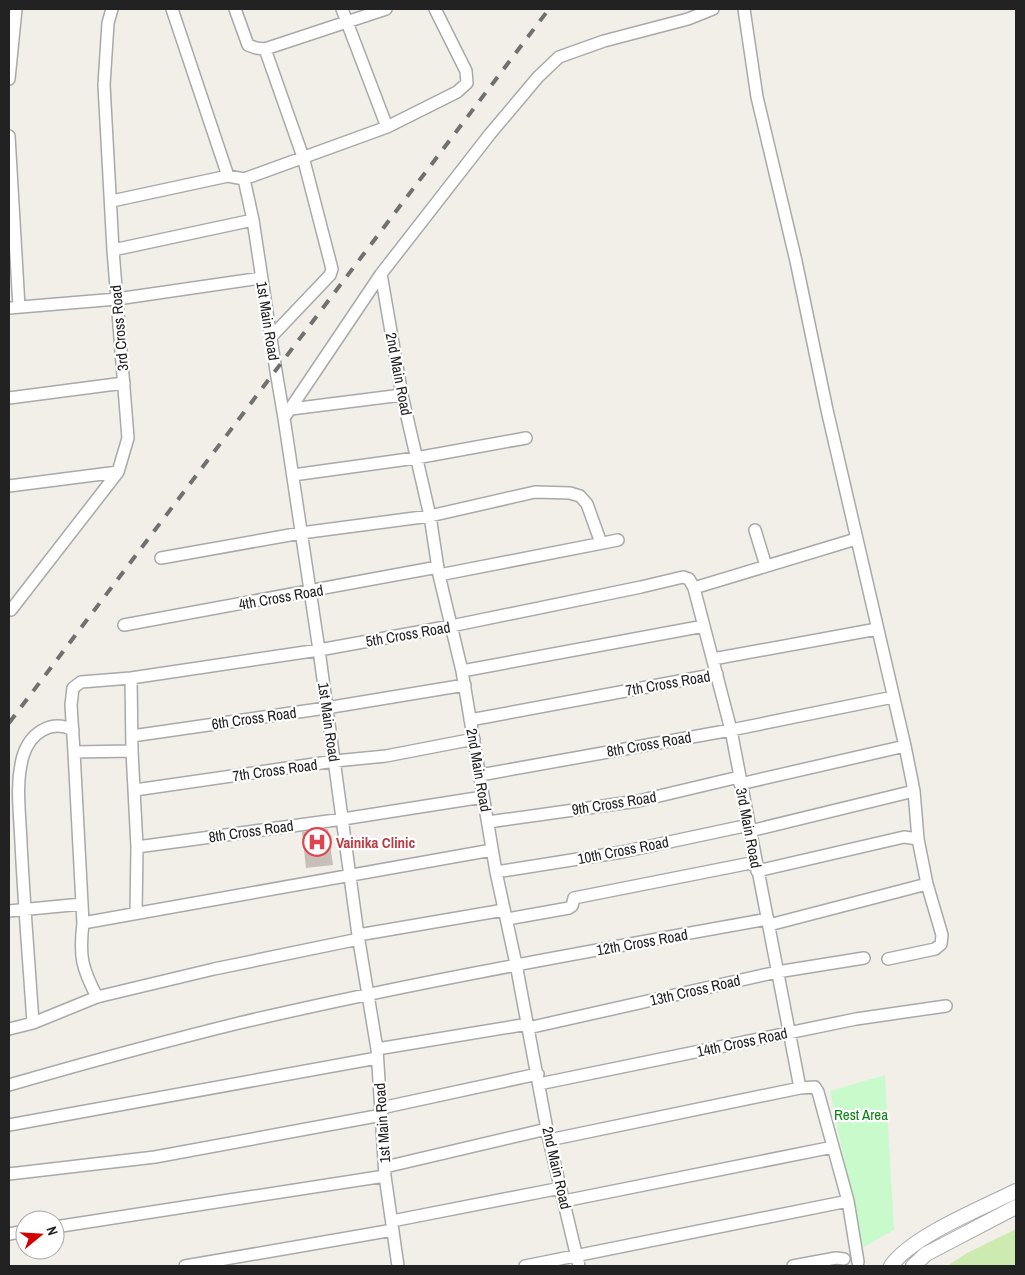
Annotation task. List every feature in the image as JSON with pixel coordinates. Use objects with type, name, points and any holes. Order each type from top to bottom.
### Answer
[{"type":"street","points":[[9,79],[16,9]]},
{"type":"street","name":"3rd Cross Road","points":[[10,606],[118,472],[128,438],[113,250],[112,202],[104,85],[108,23],[112,9]]},
{"type":"street","points":[[172,9],[228,176]]},
{"type":"street","points":[[235,9],[248,44],[264,50],[386,9]]},
{"type":"street","points":[[342,9],[387,127]]},
{"type":"street","points":[[112,202],[228,176],[244,179],[387,127],[457,92],[467,83],[466,71],[435,9]]},
{"type":"street","points":[[288,414],[381,274],[490,134],[538,77],[558,57],[604,41],[688,19],[713,9]]},
{"type":"street","points":[[744,9],[757,97],[796,261],[856,539],[905,746],[914,792],[918,839],[926,884],[942,935],[941,944],[935,949],[888,959]]},
{"type":"street","points":[[264,50],[303,157],[332,262],[330,276],[271,337]]},
{"type":"street","points":[[9,136],[14,307],[117,299],[261,278]]},
{"type":"street","name":"1st Main Road","points":[[244,179],[271,337],[288,414],[293,475],[309,592],[377,1054],[385,1172],[398,1266]]},
{"type":"street","points":[[113,250],[252,220]]},
{"type":"street","name":"2nd Main Road","points":[[381,274],[402,395],[430,516],[439,571],[462,671],[496,872],[516,964],[548,1134],[577,1261]]},
{"type":"street","points":[[9,398],[124,383]]},
{"type":"street","points":[[288,414],[402,395]]},
{"type":"street","points":[[293,475],[416,458],[526,438]]},
{"type":"street","points":[[9,486],[118,472]]},
{"type":"street","points":[[161,558],[301,533],[430,516],[535,492],[570,493],[580,496],[587,504],[602,543]]},
{"type":"street","points":[[755,530],[766,566]]},
{"type":"street","points":[[694,588],[856,539]]},
{"type":"street","name":"4th Cross Road","points":[[124,625],[618,540]]},
{"type":"street","name":"5th Cross Road","points":[[73,730],[72,688],[81,682],[131,678],[319,650],[451,626],[683,577],[689,579],[694,588]]},
{"type":"street","name":"3rd Main Road","points":[[694,588],[731,730],[800,1088]]},
{"type":"street","points":[[462,671],[704,626]]},
{"type":"street","points":[[713,659],[877,629]]},
{"type":"street","name":"7th Cross Road","points":[[470,720],[717,674]]},
{"type":"street","points":[[131,678],[132,751],[137,847],[136,913]]},
{"type":"street","name":"6th Cross Road","points":[[132,736],[326,708],[464,685]]},
{"type":"street","name":"8th Cross Road","points":[[480,775],[731,730],[893,697]]},
{"type":"street","points":[[33,1023],[18,783],[23,756],[29,742],[36,734],[46,728],[57,726],[73,730],[83,923],[80,943],[81,957],[84,973],[97,997]]},
{"type":"street","name":"7th Cross Road","points":[[135,790],[386,756],[474,739]]},
{"type":"street","name":"9th Cross Road","points":[[488,822],[638,801],[810,768],[905,746]]},
{"type":"street","points":[[74,752],[132,751]]},
{"type":"street","name":"10th Cross Road","points":[[496,872],[622,852],[750,828],[914,792]]},
{"type":"street","name":"8th Cross Road","points":[[137,847],[343,819],[483,796]]},
{"type":"street","points":[[9,1029],[33,1023],[97,997],[359,937],[505,915],[569,908],[572,906],[574,898],[756,867],[904,837],[918,839]]},
{"type":"street","points":[[83,923],[492,850]]},
{"type":"street","name":"12th Cross Road","points":[[9,1085],[110,1056],[239,1023],[516,964],[768,922],[842,906],[926,884]]},
{"type":"street","points":[[9,911],[82,904]]},
{"type":"street","name":"13th Cross Road","points":[[9,1125],[528,1026],[777,972],[864,958]]},
{"type":"street","name":"14th Cross Road","points":[[9,1174],[155,1157],[538,1079],[856,1019],[946,1006]]},
{"type":"street","points":[[65,1225],[385,1172],[548,1134],[815,1086],[848,1202],[861,1264],[844,1263],[836,1258],[792,1266]]},
{"type":"street","points":[[564,1201],[833,1147]]},
{"type":"street","points":[[185,1266],[392,1225],[561,1188]]},
{"type":"street","points":[[891,1266],[912,1246],[949,1224],[1016,1191]]},
{"type":"street","points":[[525,1266],[577,1261],[848,1202]]},
{"type":"street","points":[[913,1266],[926,1254],[1016,1207]]},
{"type":"green space","name":"Rest Area","points":[[885,1075],[894,1230],[862,1248],[830,1091]]},
{"type":"green space","points":[[1016,1229],[1016,1266],[947,1266],[967,1253]]},
{"type":"building","points":[[328,829],[333,865],[306,868],[302,832]]},
{"type":"railway","points":[[9,723],[549,9]]},
{"type":"place","name":"Vainika Clinic","points":[[317,842]]}]
